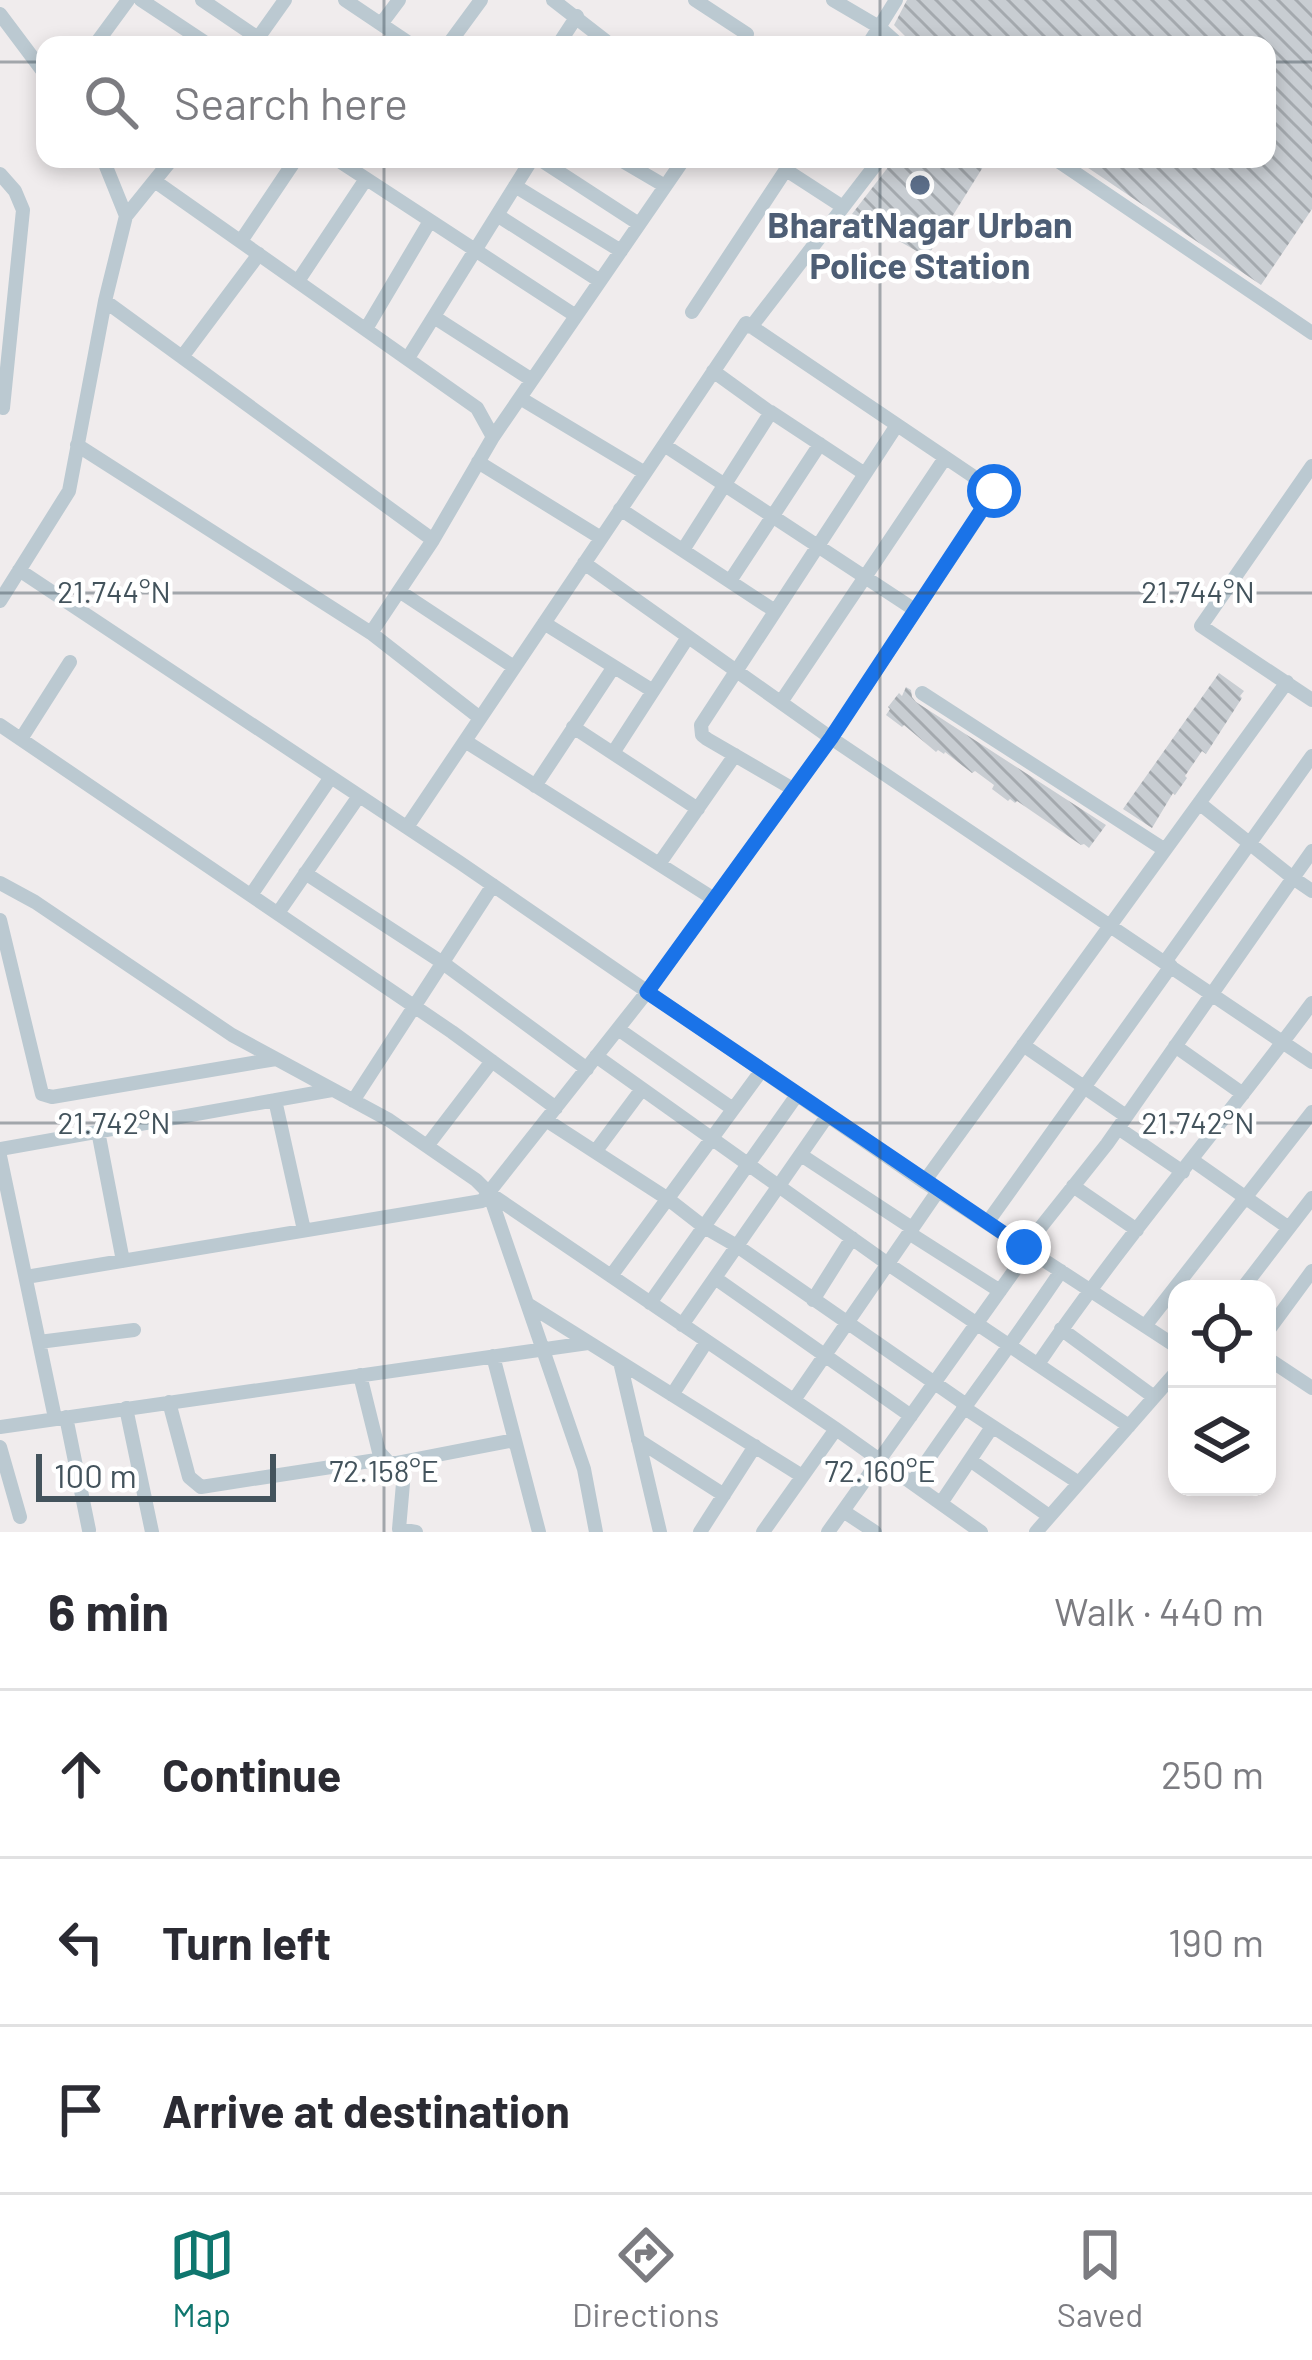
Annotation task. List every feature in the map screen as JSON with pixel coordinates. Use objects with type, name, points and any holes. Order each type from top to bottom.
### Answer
[{"type":"street","points":[[102,36],[128,0]]},
{"type":"street","points":[[141,0],[195,36]]},
{"type":"street","points":[[202,0],[248,36]]},
{"type":"street","points":[[260,36],[282,5],[262,0]]},
{"type":"street","points":[[345,0],[399,36]]},
{"type":"street","points":[[381,24],[399,0]]},
{"type":"street","points":[[455,36],[482,0]]},
{"type":"street","points":[[553,0],[598,36]]},
{"type":"street","points":[[694,0],[747,34]]},
{"type":"street","points":[[833,0],[888,36]]},
{"type":"street","points":[[874,36],[896,0]]},
{"type":"street","points":[[0,14],[36,62]]},
{"type":"street","points":[[564,36],[577,16]]},
{"type":"street","points":[[107,168],[126,216]]},
{"type":"street","points":[[0,601],[69,490],[126,216],[166,168]]},
{"type":"street","points":[[241,242],[290,168]]},
{"type":"street","points":[[350,168],[576,316]]},
{"type":"street","points":[[408,358],[528,168]]},
{"type":"street","points":[[549,168],[639,224]]},
{"type":"street","points":[[635,168],[665,186]]},
{"type":"street","points":[[371,633],[493,437],[678,168]]},
{"type":"street","points":[[692,311],[786,168]]},
{"type":"street","points":[[794,168],[844,207]]},
{"type":"street","points":[[751,327],[873,168]]},
{"type":"street","points":[[1068,168],[1312,333]]},
{"type":"street","points":[[0,174],[23,210],[3,408]]},
{"type":"street","points":[[298,281],[365,178]]},
{"type":"street","points":[[156,182],[476,408],[493,437]]},
{"type":"street","points":[[515,186],[621,250]]},
{"type":"street","points":[[497,215],[600,281]]},
{"type":"street","points":[[366,329],[430,221]]},
{"type":"street","points":[[182,357],[259,254]]},
{"type":"street","points":[[105,301],[433,540]]},
{"type":"street","points":[[434,316],[532,380]]},
{"type":"street","points":[[26,1277],[482,1201],[647,992],[831,738],[994,491],[746,323],[406,827]]},
{"type":"street","points":[[713,371],[865,474]]},
{"type":"street","points":[[520,398],[645,473]]},
{"type":"street","points":[[683,550],[771,412]]},
{"type":"street","points":[[794,789],[707,739],[701,730],[897,425]]},
{"type":"street","points":[[730,581],[820,444]]},
{"type":"street","points":[[77,445],[371,633],[481,718]]},
{"type":"street","points":[[664,445],[915,610]]},
{"type":"street","points":[[781,702],[945,458]]},
{"type":"street","points":[[478,462],[602,538]]},
{"type":"street","points":[[1312,466],[1201,626],[1312,700]]},
{"type":"street","points":[[620,509],[775,611]]},
{"type":"street","points":[[584,563],[831,738],[1312,1062]]},
{"type":"street","points":[[20,570],[1168,1341]]},
{"type":"street","points":[[399,591],[514,668]]},
{"type":"street","points":[[544,623],[653,691]]},
{"type":"street","points":[[613,753],[688,637]]},
{"type":"street","points":[[21,739],[70,662]]},
{"type":"street","points":[[535,786],[613,668]]},
{"type":"street","points":[[794,1400],[911,1231],[931,1186],[1023,1045],[1287,682]]},
{"type":"street","points":[[922,693],[1165,850]]},
{"type":"street","points":[[0,725],[414,1006],[492,1061],[595,1152],[1078,1483]]},
{"type":"street","points":[[573,727],[698,808]]},
{"type":"street","points":[[465,741],[714,899]]},
{"type":"street","points":[[659,865],[735,755]]},
{"type":"street","points":[[987,1223],[1087,1087],[1312,756]]},
{"type":"street","points":[[251,895],[331,777]]},
{"type":"street","points":[[278,913],[359,796]]},
{"type":"street","points":[[1199,803],[1312,891]]},
{"type":"street","points":[[828,1532],[1312,851]]},
{"type":"street","points":[[305,874],[592,1062],[642,1089],[888,1264],[1129,1426]]},
{"type":"street","points":[[0,883],[232,1035],[389,1120],[982,1532]]},
{"type":"street","points":[[353,1100],[493,885]]},
{"type":"street","points":[[0,920],[42,1094],[52,1097],[276,1059]]},
{"type":"street","points":[[1038,1364],[1089,1289],[1312,1003]]},
{"type":"street","points":[[618,1029],[734,1109]]},
{"type":"street","points":[[1023,1045],[1087,1087],[1122,1122],[1289,1228]]},
{"type":"street","points":[[1175,1046],[1244,1094]]},
{"type":"street","points":[[427,1146],[492,1061]]},
{"type":"street","points":[[611,1276],[762,1070]]},
{"type":"street","points":[[595,1152],[642,1089]]},
{"type":"street","points":[[89,1530],[39,1342],[0,1152],[333,1090]]},
{"type":"street","points":[[650,1303],[797,1095]]},
{"type":"street","points":[[275,1100],[304,1231]]},
{"type":"street","points":[[1145,1326],[1312,1112]]},
{"type":"street","points":[[682,1324],[828,1115]]},
{"type":"street","points":[[98,1131],[123,1261]]},
{"type":"street","points":[[801,1155],[1000,1291]]},
{"type":"street","points":[[1073,1186],[1137,1230]]},
{"type":"street","points":[[489,1192],[584,1469],[596,1532]]},
{"type":"street","points":[[1249,1280],[1312,1198]]},
{"type":"street","points":[[813,1300],[852,1238]]},
{"type":"street","points":[[912,1483],[1060,1271]]},
{"type":"street","points":[[1276,1319],[1312,1271]]},
{"type":"street","points":[[715,1278],[910,1416]]},
{"type":"street","points":[[529,1305],[802,1476]]},
{"type":"street","points":[[1061,1329],[1154,1397]]},
{"type":"street","points":[[39,1342],[134,1330]]},
{"type":"street","points":[[672,1395],[707,1341]]},
{"type":"street","points":[[0,1427],[589,1342]]},
{"type":"street","points":[[493,1356],[538,1532]]},
{"type":"street","points":[[620,1362],[660,1532]]},
{"type":"street","points":[[1276,1364],[1312,1387]]},
{"type":"street","points":[[360,1375],[390,1461],[404,1472],[399,1529],[416,1532]]},
{"type":"street","points":[[1036,1532],[1168,1381]]},
{"type":"street","points":[[169,1402],[189,1477],[201,1487],[515,1440]]},
{"type":"street","points":[[126,1408],[152,1532]]},
{"type":"street","points":[[940,1503],[992,1427]]},
{"type":"street","points":[[763,1532],[836,1429]]},
{"type":"street","points":[[638,1440],[724,1495]]},
{"type":"street","points":[[700,1532],[755,1446]]},
{"type":"street","points":[[0,1447],[20,1517]]},
{"type":"street","points":[[970,1460],[1049,1516]]},
{"type":"street","points":[[843,1511],[875,1532]]},
{"type":"building","points":[[907,0],[1312,0],[1312,209],[1261,285],[1088,168],[1276,168],[1276,36],[905,36],[894,25]]},
{"type":"building","name":"BharatNagar Urban Police Station","points":[[887,168],[982,168],[927,257],[852,214]]},
{"type":"building","points":[[1219,673],[1244,691],[1242,698],[1152,828],[1123,809]]},
{"type":"building","points":[[906,687],[916,702],[1106,825],[1089,848],[1017,801],[1008,801],[975,771],[945,752],[936,752],[886,715]]},
{"type":"place","name":"BharatNagar Urban Police Station","points":[[920,185]]},
{"type":"route","points":[[994,491],[831,738],[647,992],[1024,1247]]}]
